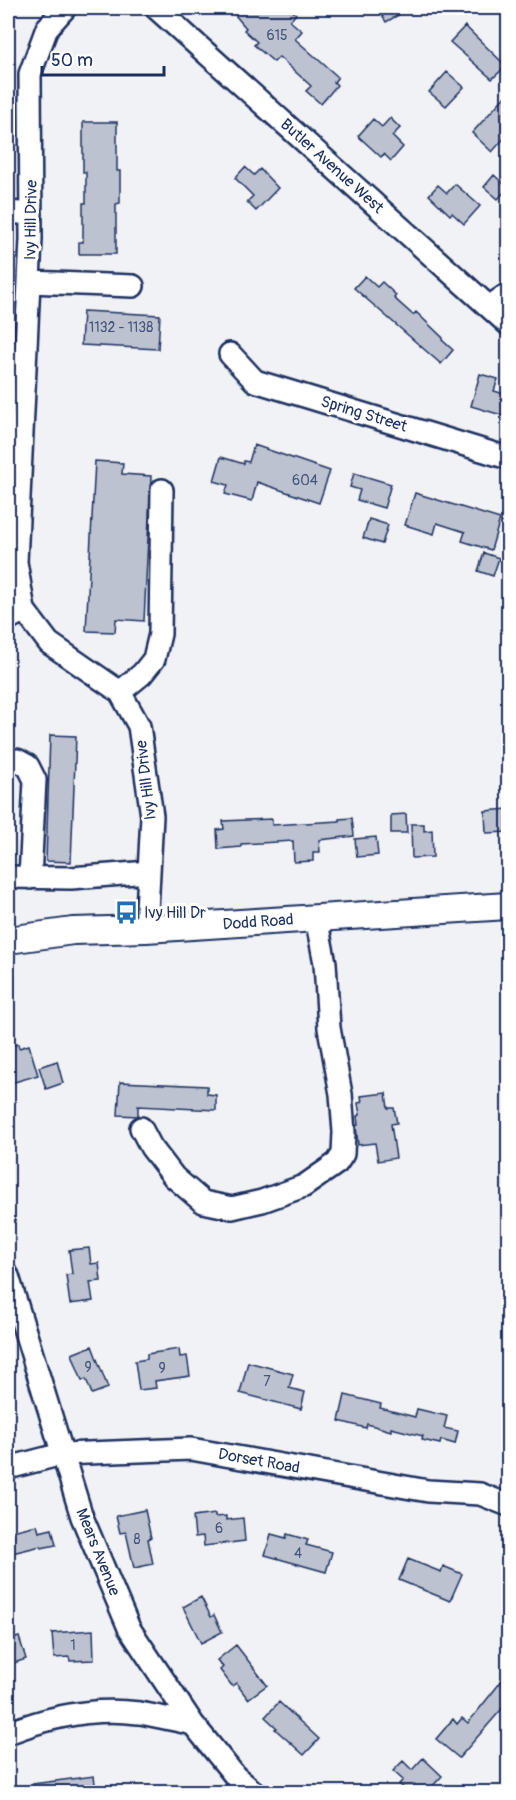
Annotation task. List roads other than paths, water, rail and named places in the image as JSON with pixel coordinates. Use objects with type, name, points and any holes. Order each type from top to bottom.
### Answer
[{"type":"main road","name":"Dodd Road","points":[[8,940],[73,931],[146,929],[508,906]]},
{"type":"street","name":"Ivy Hill Drive","points":[[65,8],[46,28],[30,74],[29,282],[16,392],[16,615],[49,643],[120,692],[139,726],[152,816],[146,929]]},
{"type":"street","name":"Butler Avenue West","points":[[156,8],[508,324]]},
{"type":"street","points":[[8,212],[31,214]]},
{"type":"street","points":[[29,282],[133,286]]},
{"type":"street","points":[[489,307],[508,294]]},
{"type":"street","name":"Spring Street","points":[[230,354],[255,381],[508,458]]},
{"type":"street","points":[[120,692],[142,674],[154,659],[160,634],[162,490]]},
{"type":"street","points":[[8,765],[17,760],[28,766],[35,780],[30,878]]},
{"type":"street","points":[[8,878],[71,878],[149,872]]},
{"type":"street","points":[[141,1128],[151,1147],[174,1177],[203,1202],[232,1208],[262,1201],[304,1186],[337,1163],[343,1154],[344,1132],[339,1084],[329,1028],[325,963],[316,918]]},
{"type":"street","name":"Mears Avenue","points":[[8,1276],[82,1517],[129,1628],[193,1724],[236,1777],[254,1792]]},
{"type":"street","name":"Dorset Road","points":[[8,1468],[62,1454],[191,1449],[428,1491],[480,1494],[508,1505]]},
{"type":"street","points":[[8,1733],[32,1723],[84,1713],[137,1713],[193,1724]]},
{"type":"place","name":"Ivy Hill Dr","points":[[126,913]]}]
